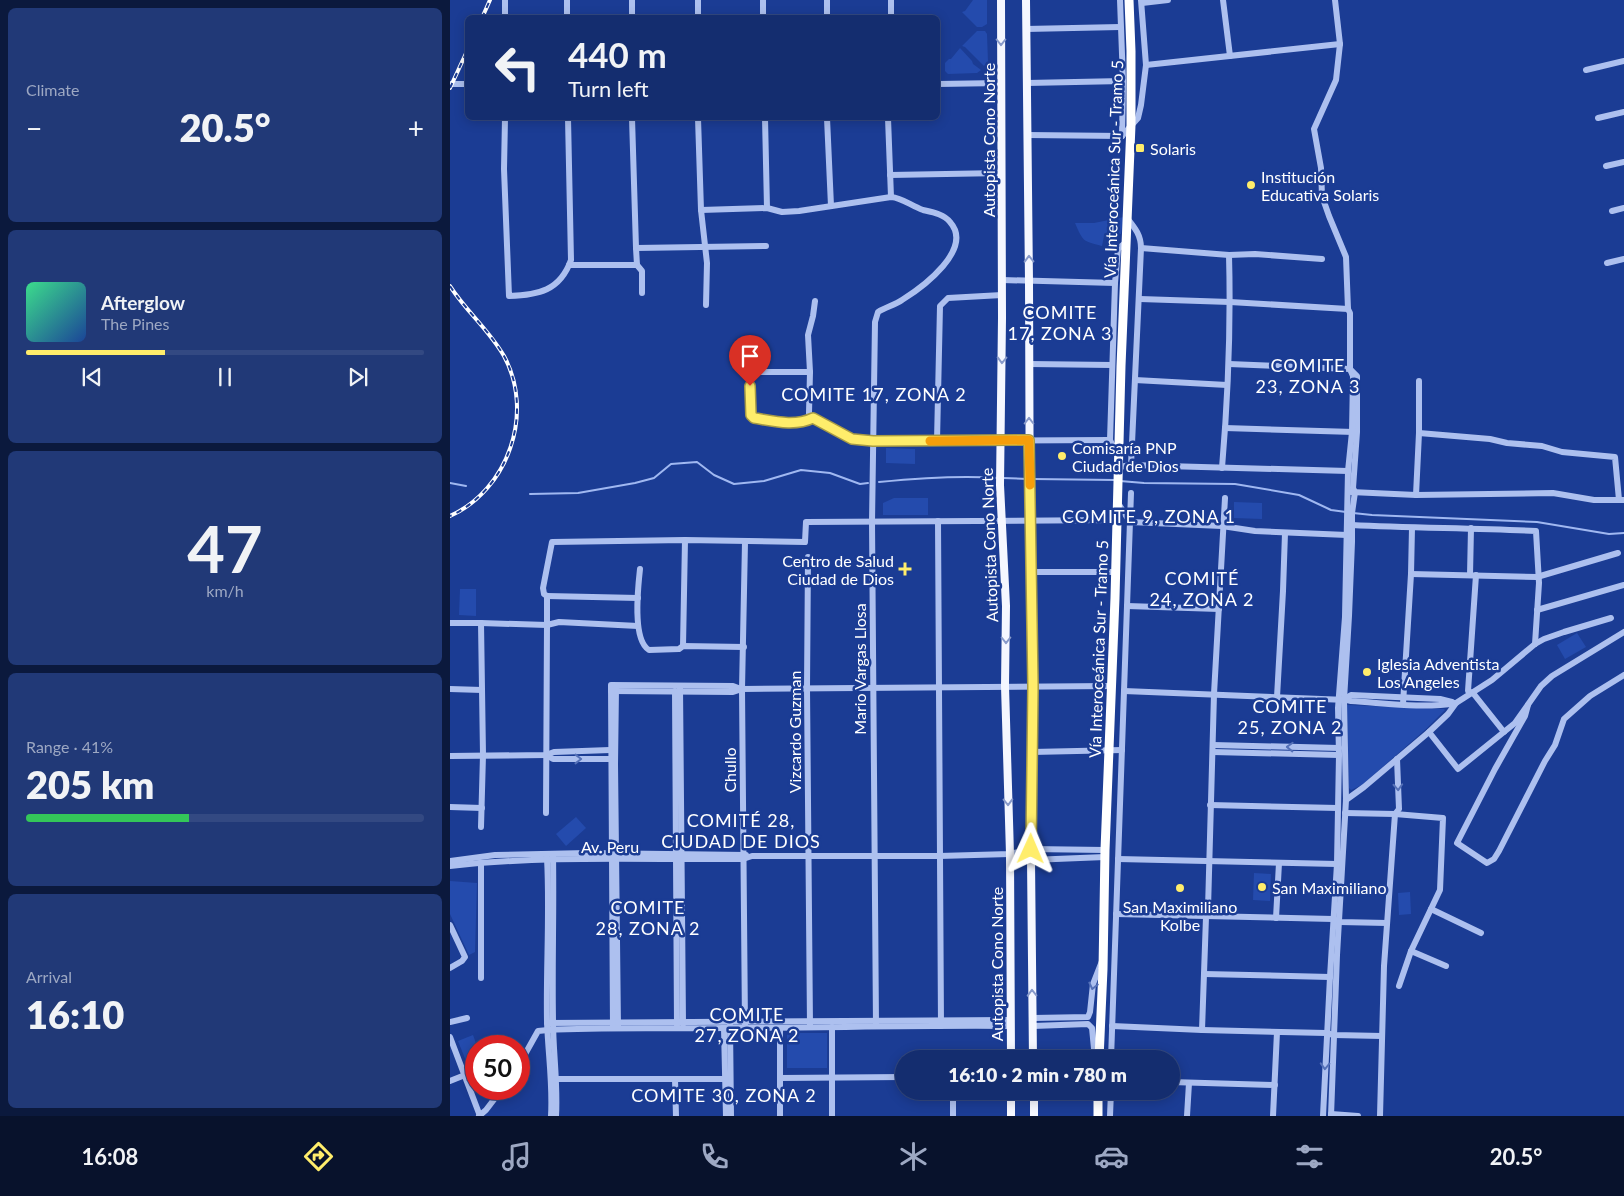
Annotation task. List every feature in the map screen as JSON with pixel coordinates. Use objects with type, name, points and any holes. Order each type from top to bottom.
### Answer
[{"type":"highway","name":"Vía Interoceánica Sur - Tramo 5","points":[[1099,1050],[1125,243],[1131,125],[1129,0]]},
{"type":"highway","points":[[1098,1100],[1098,1116]]},
{"type":"main road","name":"Autopista Cono Norte","points":[[1001,0],[1002,295],[1000,485],[1006,606],[1011,1050]]},
{"type":"main road","points":[[1026,0],[1030,572],[1033,686],[1030,860],[1033,1050]]},
{"type":"main road","points":[[1011,1100],[1011,1116]]},
{"type":"main road","points":[[1034,1100],[1034,1116]]},
{"type":"street","points":[[505,0],[505,15]]},
{"type":"street","points":[[567,0],[567,15]]},
{"type":"street","points":[[632,0],[632,15]]},
{"type":"street","points":[[698,0],[698,15]]},
{"type":"street","points":[[763,0],[764,15]]},
{"type":"street","points":[[827,0],[827,15]]},
{"type":"street","points":[[891,0],[891,15]]},
{"type":"street","points":[[1120,0],[1123,81],[1122,136]]},
{"type":"street","points":[[1122,136],[1138,118],[1146,65],[1142,1],[1168,0]]},
{"type":"street","points":[[1223,0],[1230,56]]},
{"type":"street","points":[[1335,0],[1340,44],[1336,80],[1314,129],[1321,168],[1322,196],[1328,216],[1335,228],[1346,257],[1348,309],[1350,313],[1350,370],[1353,376],[1354,432],[1353,488],[1347,535],[1339,752],[1337,955],[1331,1115],[1358,1116]]},
{"type":"street","points":[[1026,29],[1120,26]]},
{"type":"street","points":[[1146,65],[1340,44]]},
{"type":"street","points":[[1586,70],[1624,60]]},
{"type":"street","points":[[1027,84],[1123,81]]},
{"type":"street","points":[[940,84],[1001,83]]},
{"type":"street","points":[[450,84],[465,84]]},
{"type":"street","points":[[1598,118],[1624,112]]},
{"type":"street","points":[[504,120],[509,296],[530,296],[545,290],[561,278],[570,265],[568,120]]},
{"type":"street","points":[[632,120],[636,248],[637,265],[642,271],[642,293]]},
{"type":"street","points":[[698,120],[701,210],[707,263],[705,283],[706,305]]},
{"type":"street","points":[[765,120],[768,208]]},
{"type":"street","points":[[827,120],[831,206]]},
{"type":"street","points":[[701,210],[768,208],[782,212],[799,211],[891,197],[888,120]]},
{"type":"street","points":[[1027,135],[1122,136]]},
{"type":"street","points":[[1606,166],[1624,162]]},
{"type":"street","points":[[890,175],[1002,173]]},
{"type":"street","name":"Mario Vargas Llosa","points":[[876,1023],[872,522],[875,322],[878,312],[900,302],[934,276],[954,252],[957,243],[954,228],[950,221],[943,216],[917,208],[899,198],[891,197]]},
{"type":"street","points":[[1612,211],[1624,208]]},
{"type":"street","points":[[1127,218],[1139,233],[1141,239],[1140,299],[1131,465]]},
{"type":"street","points":[[1125,243],[1118,249],[1112,365],[1110,440],[1119,466],[1348,471]]},
{"type":"street","points":[[636,248],[766,246]]},
{"type":"street","points":[[1141,248],[1228,255],[1255,254],[1322,259]]},
{"type":"street","points":[[1222,468],[1229,364],[1230,302],[1228,255]]},
{"type":"street","points":[[1607,263],[1624,259]]},
{"type":"street","points":[[570,265],[637,265]]},
{"type":"street","points":[[1002,280],[1115,283]]},
{"type":"street","points":[[937,441],[940,306],[948,298],[1002,295]]},
{"type":"street","points":[[1140,299],[1348,309]]},
{"type":"street","points":[[815,301],[808,335],[810,372],[809,413],[813,418],[852,439],[873,441],[1110,440]]},
{"type":"street","points":[[1029,364],[1112,365]]},
{"type":"street","points":[[1229,364],[1350,370]]},
{"type":"street","points":[[810,372],[750,372],[751,415],[754,418],[781,423],[805,422],[813,418]]},
{"type":"street","points":[[1135,380],[1227,385]]},
{"type":"street","points":[[1416,495],[1419,381]]},
{"type":"street","points":[[1225,428],[1354,432]]},
{"type":"street","points":[[1323,1116],[1330,977],[1337,921],[1346,800],[1341,700],[1349,616],[1352,525],[1348,471],[1354,432]]},
{"type":"street","points":[[1351,492],[1416,495],[1553,493],[1594,500],[1622,500],[1615,457],[1562,452],[1542,446],[1507,443],[1490,439],[1419,433]]},
{"type":"street","points":[[1112,1050],[1131,493]]},
{"type":"street","points":[[1202,1030],[1214,694],[1224,498]]},
{"type":"street","points":[[1118,503],[1130,522]]},
{"type":"street","points":[[546,813],[547,596],[544,594],[544,588],[552,542],[685,540],[805,542],[806,522],[1117,520]]},
{"type":"street","points":[[938,521],[941,1023]]},
{"type":"street","points":[[1130,522],[1222,526],[1285,533],[1347,535]]},
{"type":"street","points":[[1352,525],[1536,531],[1537,577],[1539,583],[1535,644]]},
{"type":"street","points":[[1403,701],[1412,528]]},
{"type":"street","points":[[1471,528],[1473,575],[1468,691],[1473,693],[1504,732]]},
{"type":"street","points":[[1277,697],[1285,533]]},
{"type":"street","points":[[683,646],[685,540]]},
{"type":"street","name":"Chullo","points":[[745,1025],[742,689],[746,542]]},
{"type":"street","points":[[1411,574],[1537,577],[1618,553]]},
{"type":"street","name":"Vizcardo Guzman","points":[[808,557],[807,688],[810,1024]]},
{"type":"street","points":[[640,569],[638,626],[645,648],[649,650],[679,649],[683,646],[744,647]]},
{"type":"street","points":[[1030,572],[1116,572]]},
{"type":"street","points":[[1537,610],[1624,585]]},
{"type":"street","points":[[547,596],[638,598]]},
{"type":"street","points":[[1127,606],[1219,609]]},
{"type":"street","points":[[1124,691],[1341,700],[1351,695],[1440,706],[1456,703],[1473,693],[1535,644],[1564,632],[1611,618]]},
{"type":"street","points":[[450,624],[547,625],[559,622],[638,626]]},
{"type":"street","points":[[481,623],[482,827]]},
{"type":"street","points":[[1429,732],[1458,769],[1514,723],[1541,686],[1552,676],[1624,632]]},
{"type":"street","points":[[1528,706],[1525,716],[1457,843],[1487,863],[1494,859],[1499,851],[1555,745],[1564,719],[1590,696],[1624,675]]},
{"type":"street","points":[[614,689],[678,689],[733,692],[742,689],[1111,686]]},
{"type":"street","points":[[450,689],[482,690]]},
{"type":"street","points":[[614,689],[610,750],[614,856]]},
{"type":"street","points":[[614,689],[616,1025]]},
{"type":"street","points":[[678,689],[680,1025]]},
{"type":"street","points":[[1346,800],[1429,732],[1448,714],[1456,703]]},
{"type":"street","points":[[1213,744],[1339,752]]},
{"type":"street","points":[[450,756],[546,755],[554,752],[610,750]]},
{"type":"street","points":[[1032,752],[1122,750]]},
{"type":"street","points":[[1213,752],[1339,752]]},
{"type":"street","points":[[546,755],[553,759],[610,759]]},
{"type":"street","points":[[1380,1116],[1387,923],[1395,814],[1399,809],[1396,759]]},
{"type":"street","points":[[1210,805],[1338,808]]},
{"type":"street","points":[[450,807],[482,808]]},
{"type":"street","points":[[1345,813],[1395,814],[1443,818],[1440,890],[1411,951],[1399,986]]},
{"type":"street","points":[[450,861],[494,855],[550,857],[939,856],[1010,854],[1031,849],[1105,853]]},
{"type":"street","points":[[1010,854],[1030,860],[1105,853]]},
{"type":"street","points":[[450,866],[550,857]]},
{"type":"street","points":[[550,857],[550,1026],[556,1116]]},
{"type":"street","points":[[1118,859],[1337,864]]},
{"type":"street","points":[[481,863],[481,978]]},
{"type":"street","points":[[1276,918],[1279,863]]},
{"type":"street","points":[[1431,909],[1480,933]]},
{"type":"street","points":[[1116,914],[1387,923]]},
{"type":"street","points":[[450,925],[465,957],[450,968]]},
{"type":"street","points":[[1411,951],[1446,966]]},
{"type":"street","points":[[1033,1022],[1088,1017],[1093,984],[1103,957]]},
{"type":"street","points":[[1204,974],[1330,977]]},
{"type":"street","points":[[450,1022],[468,1018]]},
{"type":"street","points":[[1033,1022],[1088,1024],[1092,1028],[1094,1050]]},
{"type":"street","points":[[745,1025],[780,1028],[810,1024],[832,1028],[876,1023]]},
{"type":"street","points":[[530,1045],[538,1030],[550,1026],[1011,1023]]},
{"type":"street","points":[[726,1116],[728,1026]]},
{"type":"street","points":[[728,1026],[731,1116]]},
{"type":"street","points":[[1112,1026],[1326,1033],[1334,1036],[1382,1036]]},
{"type":"street","points":[[780,1028],[780,1116]]},
{"type":"street","points":[[832,1028],[832,1116]]},
{"type":"street","points":[[1274,1116],[1277,1032]]},
{"type":"street","points":[[450,1038],[465,1075],[450,1081]]},
{"type":"street","points":[[780,1078],[895,1077]]},
{"type":"street","points":[[554,1079],[726,1079]]},
{"type":"street","points":[[551,1116],[554,1079]]},
{"type":"street","points":[[676,1079],[676,1116]]},
{"type":"street","points":[[1180,1082],[1275,1085]]},
{"type":"street","points":[[1187,1116],[1189,1083]]},
{"type":"street","points":[[474,1100],[480,1116],[494,1100]]},
{"type":"street","points":[[953,1100],[953,1116]]},
{"type":"street","points":[[1110,1116],[1111,1100]]},
{"type":"shaded area","points":[[973,0],[987,0],[987,24],[982,27],[977,27],[962,12],[965,11]]},
{"type":"shaded area","points":[[977,31],[985,31],[987,34],[988,62],[984,66],[962,46]]},
{"type":"shaded area","points":[[960,48],[973,64],[981,70],[977,73],[948,74],[945,71],[945,63]]},
{"type":"shaded area","points":[[1124,217],[1121,234],[1104,236],[1102,246],[1090,243],[1084,239],[1075,223],[1094,223]]},
{"type":"shaded area","points":[[886,448],[915,449],[915,464],[886,463]]},
{"type":"shaded area","points":[[894,498],[928,498],[928,515],[883,515],[883,503]]},
{"type":"shaded area","points":[[1234,502],[1262,503],[1262,519],[1234,518]]},
{"type":"shaded area","points":[[460,589],[476,589],[476,616],[459,615]]},
{"type":"shaded area","points":[[1577,633],[1586,647],[1565,659],[1557,645]]},
{"type":"shaded area","points":[[1347,705],[1445,710],[1362,785],[1351,790],[1349,788]]},
{"type":"shaded area","points":[[576,817],[586,828],[566,846],[556,834]]},
{"type":"shaded area","name":"San Maximiliano","points":[[1254,873],[1271,874],[1270,901],[1253,900]]},
{"type":"shaded area","points":[[450,881],[477,883],[475,952],[469,955],[450,914]]},
{"type":"shaded area","points":[[1410,892],[1411,914],[1399,915],[1398,893]]},
{"type":"shaded area","points":[[787,1033],[827,1033],[827,1068],[787,1068]]},
{"type":"shaded area","points":[[465,1038],[465,1058],[458,1041]]},
{"type":"waterway","points":[[530,494],[578,493],[635,483],[654,478],[671,464],[697,462],[714,475],[734,484],[764,481],[801,470],[830,473],[860,484],[868,483]]},
{"type":"waterway","points":[[879,482],[938,477],[998,478]]},
{"type":"waterway","points":[[1003,478],[1028,479]]},
{"type":"waterway","points":[[1033,479],[1115,480]]},
{"type":"waterway","points":[[1120,481],[1235,484],[1299,495],[1331,510],[1346,512]]},
{"type":"waterway","points":[[450,483],[466,486]]},
{"type":"waterway","points":[[1353,513],[1537,522],[1609,534],[1624,533]]},
{"type":"railway","points":[[483,15],[490,0]]},
{"type":"railway","points":[[450,88],[465,56]]},
{"type":"railway","points":[[450,286],[504,356],[513,378],[517,401],[516,425],[510,448],[501,469],[487,488],[470,504],[450,516]]},
{"type":"slow traffic","points":[[930,441],[1029,440],[1030,485]]},
{"type":"place","name":"Solaris","points":[[1140,148]]},
{"type":"place","name":"Institución Educativa Solaris","points":[[1251,185]]},
{"type":"place","name":"Comisaría PNP Ciudad de Dios","points":[[1062,456]]},
{"type":"place","name":"Centro de Salud Ciudad de Dios","points":[[905,569]]},
{"type":"place","name":"Iglesia Adventista Los Angeles","points":[[1367,672]]},
{"type":"place","name":"San Maximiliano","points":[[1262,887]]},
{"type":"place","name":"San Maximiliano Kolbe","points":[[1180,888]]},
{"type":"district","name":"COMITE 17, ZONA 3","points":[[1060,322]]},
{"type":"district","name":"COMITE 23, ZONA 3","points":[[1308,375]]},
{"type":"district","name":"COMITE 17, ZONA 2","points":[[874,394]]},
{"type":"district","name":"COMITE 9, ZONA 1","points":[[1149,516]]},
{"type":"district","name":"COMITÉ 24, ZONA 2","points":[[1202,588]]},
{"type":"district","name":"COMITE 25, ZONA 2","points":[[1290,716]]},
{"type":"district","name":"COMITÉ 28, CIUDAD DE DIOS","points":[[741,830]]},
{"type":"district","name":"COMITE 28, ZONA 2","points":[[648,918]]},
{"type":"district","name":"COMITE 27, ZONA 2","points":[[747,1024]]},
{"type":"district","name":"COMITE 30, ZONA 2","points":[[724,1095]]},
{"type":"route","points":[[750,386],[751,415],[754,418],[781,423],[805,422],[813,418],[852,439],[873,441],[1029,440],[1033,686],[1031,849]]}]
